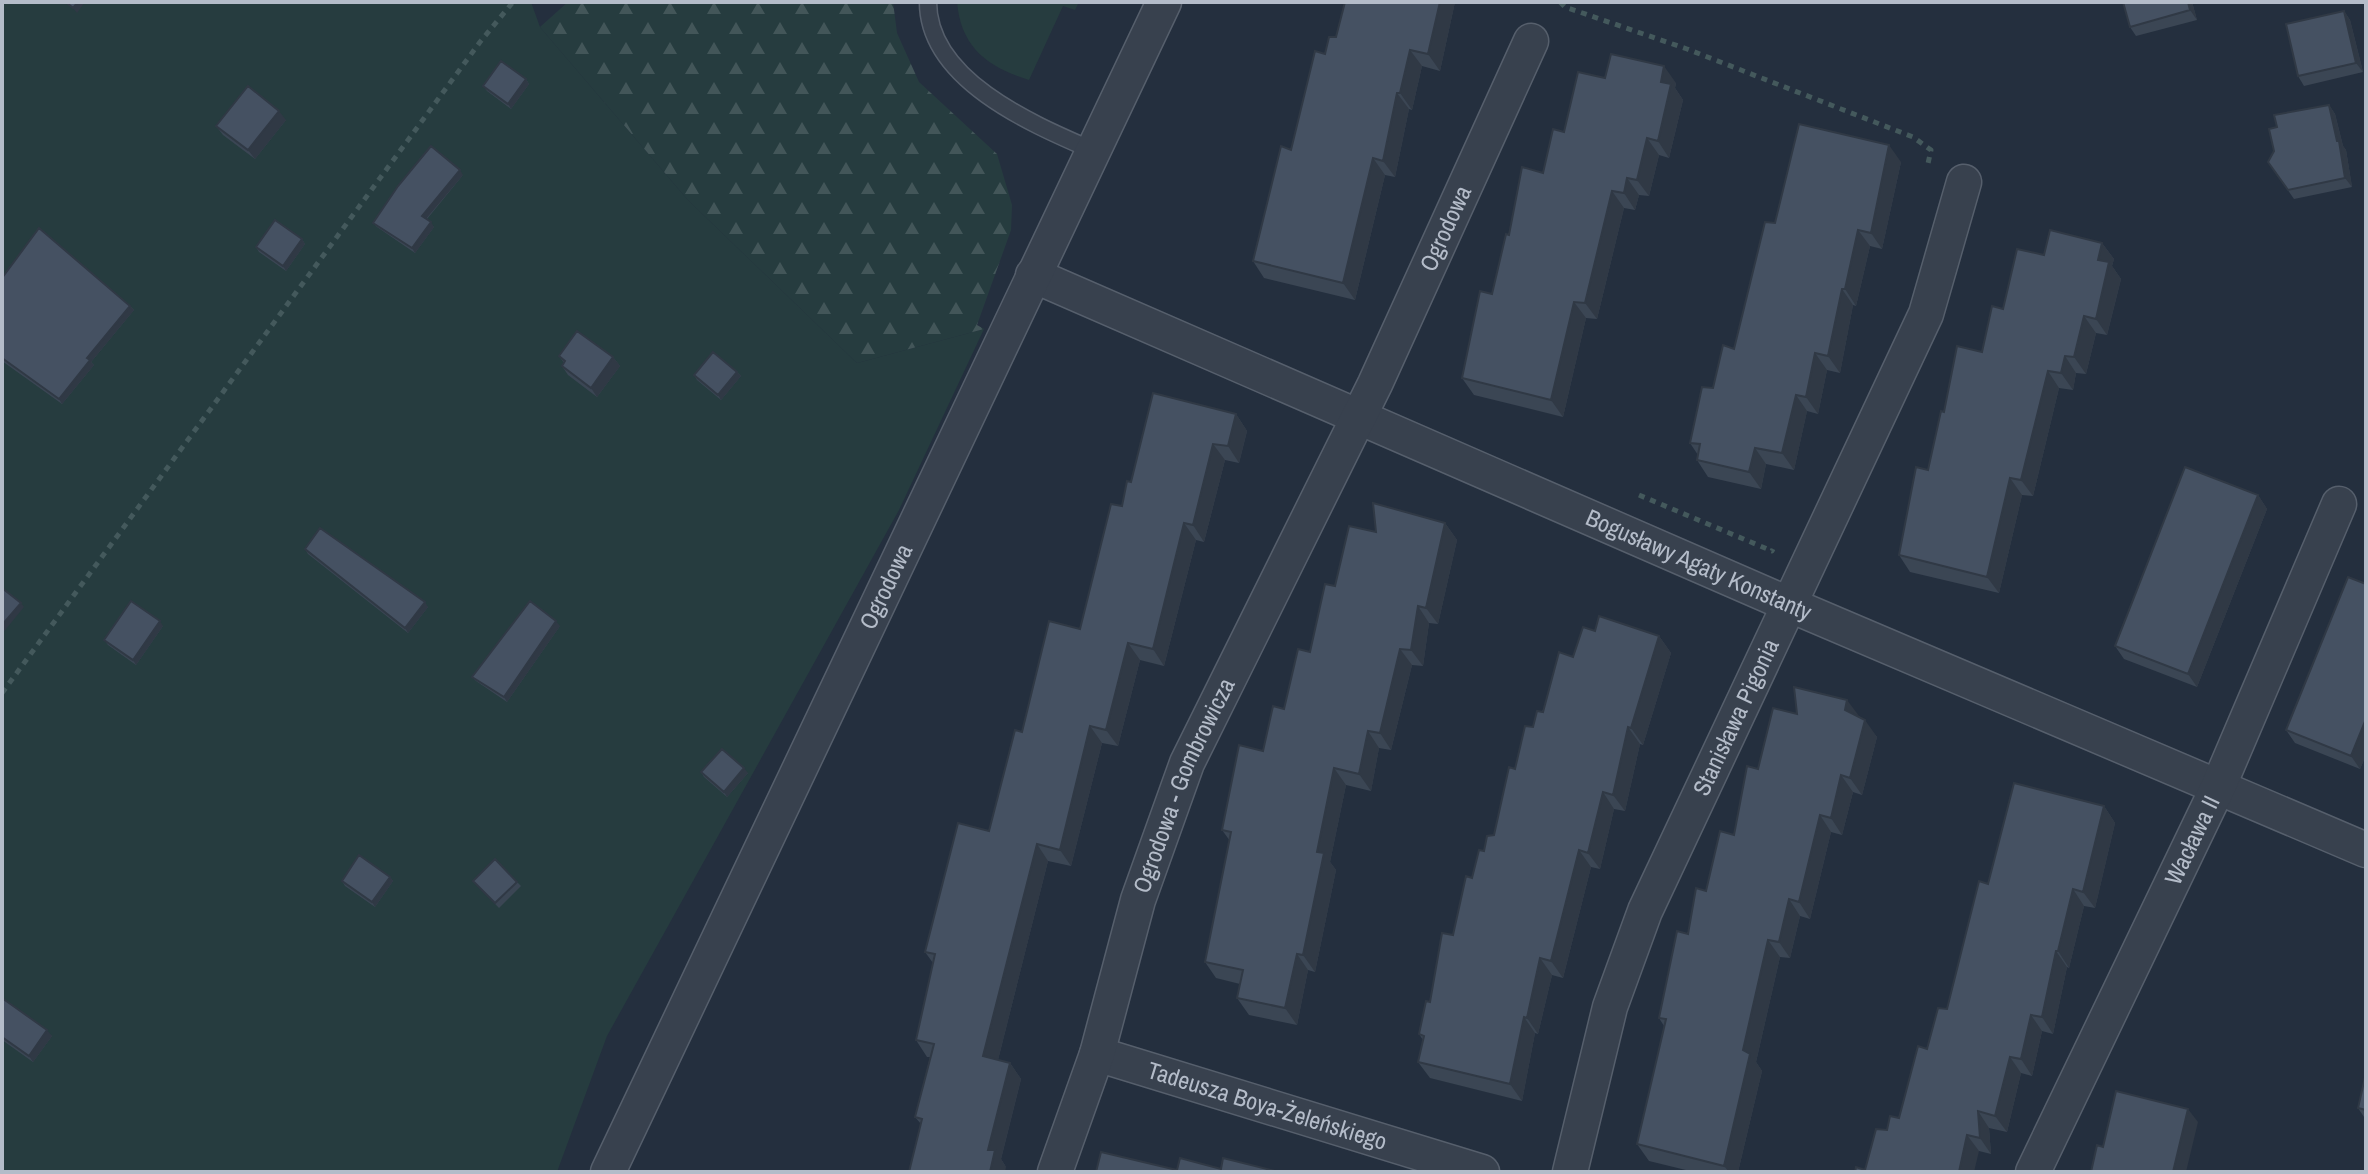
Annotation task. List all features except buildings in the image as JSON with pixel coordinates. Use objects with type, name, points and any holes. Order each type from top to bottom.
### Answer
[{"type":"street","name":"Ogrodowa","points":[[608,1172],[1164,2]]},
{"type":"street","name":"Ogrodowa","points":[[1358,417],[1531,41]]},
{"type":"street","name":"Stanisława Pigonia","points":[[1570,1172],[1610,1007],[1645,911],[1926,314],[1964,182]]},
{"type":"street","name":"Bogusławy Agaty Konstanty","points":[[1033,275],[1788,604],[2366,850]]},
{"type":"street","name":"Ogrodowa - Gombrowicza","points":[[1055,1172],[1097,1054],[1138,900],[1187,763],[1358,417]]},
{"type":"street","name":"Wacława II","points":[[2033,1172],[2219,785],[2339,504]]},
{"type":"street","name":"Tadeusza Boya-Żeleńskiego","points":[[1097,1054],[1482,1172]]},
{"type":"lane","points":[[928,2],[928,15],[947,57],[977,89],[1032,124],[1092,150]]},
{"type":"path","points":[[2,693],[480,42],[513,2]]},
{"type":"path","points":[[1560,2],[1565,7],[1687,49],[1913,137],[1931,150],[1925,179]]},
{"type":"path","points":[[1695,518],[1772,551]]},
{"type":"green space","points":[[2,2],[531,2],[540,27],[688,200],[857,363],[984,329],[899,510],[607,1036],[557,1172],[2,1172]]},
{"type":"green space","points":[[568,2],[893,2],[897,33],[919,82],[997,154],[1012,205],[1011,230],[977,325],[984,329],[857,363],[688,200],[540,27]]},
{"type":"green space","points":[[957,2],[1079,2],[1075,10],[1063,6],[1029,80],[1001,69],[979,53],[964,32]]}]
